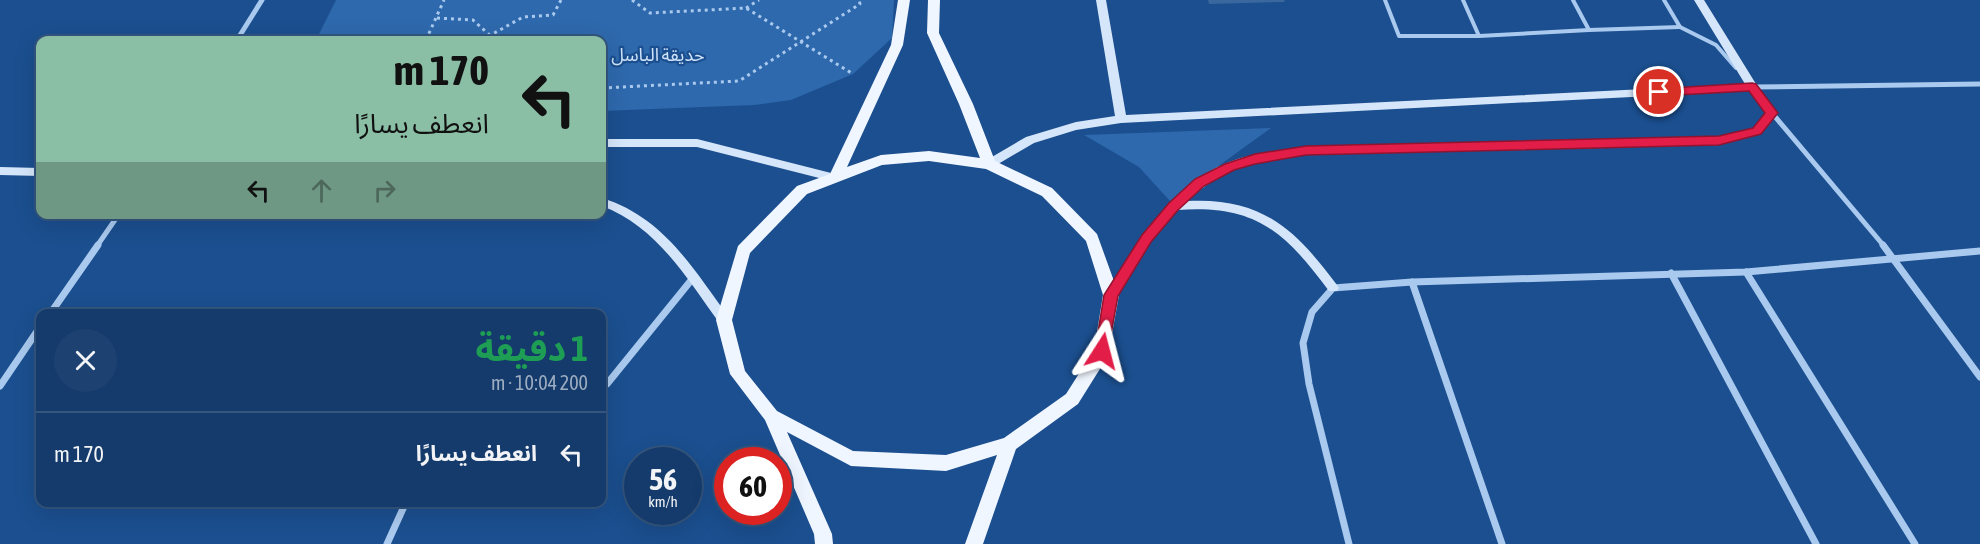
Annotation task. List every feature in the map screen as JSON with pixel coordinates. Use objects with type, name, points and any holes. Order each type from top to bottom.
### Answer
[{"type":"main road","points":[[835,178],[897,45],[904,0]]},
{"type":"main road","points":[[934,0],[933,33],[966,104],[989,164]]},
{"type":"main road","points":[[771,416],[851,458],[946,463],[1009,444],[1072,399],[1102,351],[1111,295],[1092,238],[1047,192],[989,164],[929,156],[880,160],[802,190],[743,250],[724,320],[738,374],[771,416],[823,534],[824,544]]},
{"type":"main road","points":[[974,544],[1009,444]]},
{"type":"street","points":[[240,36],[262,0]]},
{"type":"street","points":[[1101,0],[1121,119]]},
{"type":"street","points":[[1699,0],[1752,87],[1895,259],[1980,377]]},
{"type":"street","points":[[989,164],[1030,140],[1076,126],[1121,119],[1752,87],[1980,84]]},
{"type":"street","points":[[1111,295],[1147,239],[1174,206],[1200,182],[1229,167],[1281,154],[1306,151],[1719,141],[1757,131],[1772,113]]},
{"type":"street","points":[[606,143],[697,143],[835,178]]},
{"type":"street","points":[[0,171],[36,172]]},
{"type":"street","points":[[606,203],[621,207],[666,242],[724,320]]},
{"type":"street","points":[[1174,206],[1199,203],[1226,205],[1252,213],[1275,225],[1295,241],[1333,288]]},
{"type":"street","points":[[53,309],[116,219]]},
{"type":"street","points":[[1349,544],[1309,384],[1303,343],[1312,312],[1333,288],[1412,282],[1746,272],[1980,251]]},
{"type":"street","points":[[1746,272],[1915,544]]},
{"type":"street","points":[[1671,273],[1816,544]]},
{"type":"street","points":[[606,384],[693,278]]},
{"type":"street","points":[[1412,282],[1502,544]]},
{"type":"street","points":[[0,386],[36,333]]},
{"type":"street","points":[[387,544],[404,507]]},
{"type":"lane","points":[[1384,0],[1399,36],[1479,36],[1680,27],[1716,45],[1752,87]]},
{"type":"lane","points":[[1463,0],[1479,36]]},
{"type":"lane","points":[[1573,0],[1589,30]]},
{"type":"lane","points":[[1664,0],[1680,27]]},
{"type":"path","points":[[428,36],[444,0]]},
{"type":"path","points":[[437,18],[473,20],[490,36],[523,17],[553,15],[561,0]]},
{"type":"path","points":[[632,0],[650,13],[746,8],[759,0]]},
{"type":"path","points":[[606,88],[739,81],[860,4],[860,0]]},
{"type":"path","points":[[746,8],[853,74]]},
{"type":"green space","name":"حديقة الباسل","points":[[336,0],[894,0],[892,38],[853,74],[791,100],[754,105],[606,111],[606,36],[318,36]]},
{"type":"green space","points":[[1271,128],[1170,201],[1139,167],[1084,135]]},
{"type":"route","points":[[1102,351],[1111,295],[1147,239],[1174,206],[1200,182],[1229,167],[1255,159],[1306,151],[1719,141],[1757,131],[1772,113],[1752,87],[1659,92]]}]
